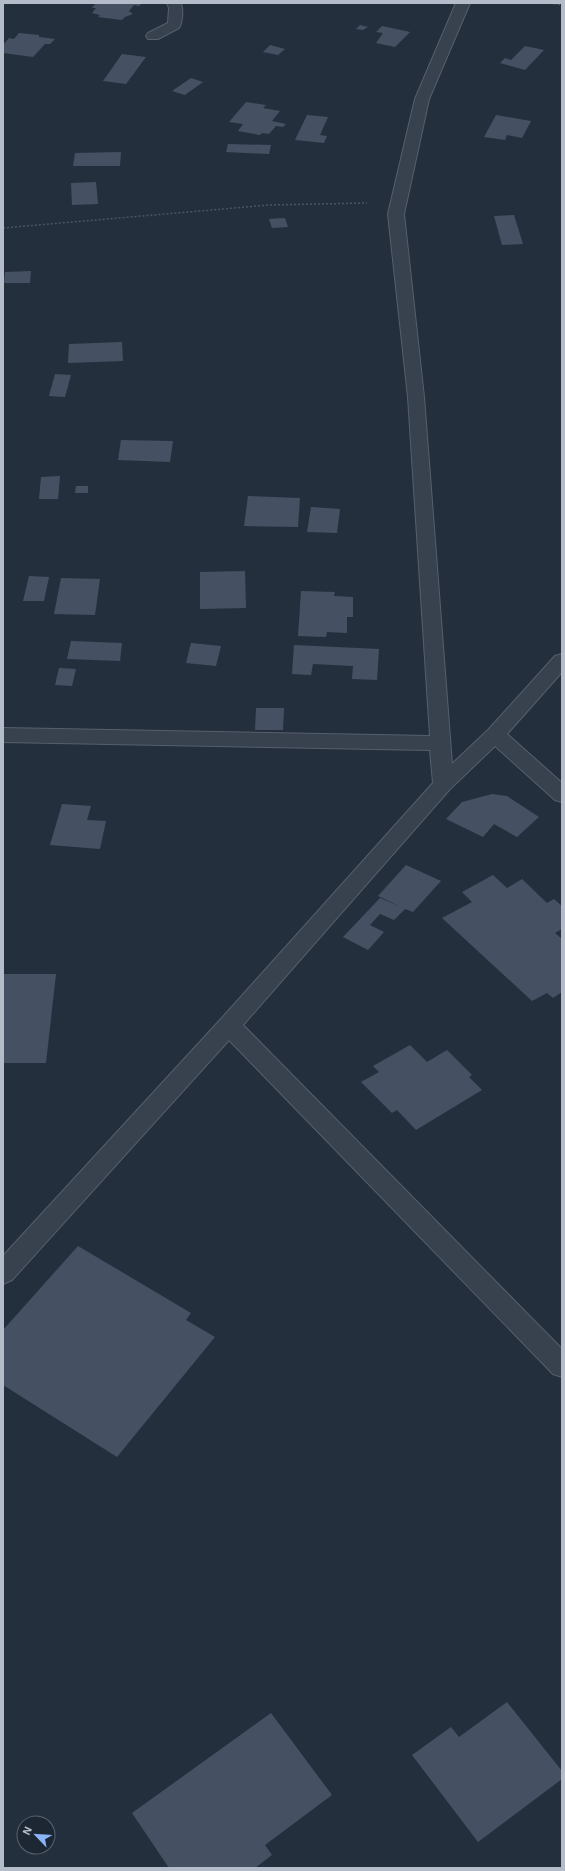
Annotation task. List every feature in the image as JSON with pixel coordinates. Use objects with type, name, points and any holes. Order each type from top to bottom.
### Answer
[{"type":"street","points":[[152,36],[174,25],[176,8],[174,3]]},
{"type":"street","points":[[443,784],[416,397],[396,214],[422,100],[463,3]]},
{"type":"street","points":[[3,1273],[229,1025],[443,784],[495,735],[562,660]]},
{"type":"street","points":[[3,735],[440,744]]},
{"type":"street","points":[[495,735],[562,795]]},
{"type":"street","points":[[229,1025],[562,1366]]},
{"type":"path","points":[[550,3],[562,6]]},
{"type":"path","points":[[3,228],[268,205],[399,202]]},
{"type":"building","points":[[142,3],[139,6],[134,5],[129,11],[133,14],[122,20],[98,17],[100,15],[92,13],[96,8],[92,8],[95,4]]},
{"type":"building","points":[[360,25],[368,27],[363,30],[356,29]]},
{"type":"building","points":[[382,26],[410,32],[395,47],[376,43],[383,33],[376,32]]},
{"type":"building","points":[[19,33],[39,35],[39,37],[55,39],[50,44],[45,44],[33,57],[3,53],[3,45],[9,38],[14,39]]},
{"type":"building","points":[[270,45],[285,49],[278,55],[263,52]]},
{"type":"building","points":[[525,46],[544,50],[525,70],[500,63],[505,58],[511,60]]},
{"type":"building","points":[[122,54],[146,57],[126,84],[103,81]]},
{"type":"building","points":[[191,78],[203,82],[185,95],[172,91]]},
{"type":"building","points":[[246,102],[266,105],[263,108],[280,111],[272,121],[286,124],[283,127],[276,126],[269,134],[262,133],[260,135],[238,131],[243,124],[229,122]]},
{"type":"building","points":[[307,115],[328,117],[320,135],[327,136],[324,143],[295,140]]},
{"type":"building","points":[[496,115],[531,121],[522,138],[507,135],[505,140],[484,137]]},
{"type":"building","points":[[228,144],[271,145],[269,154],[226,152]]},
{"type":"building","points":[[121,152],[120,166],[73,166],[75,153]]},
{"type":"building","points":[[96,182],[98,204],[72,205],[71,183]]},
{"type":"building","points":[[514,215],[523,244],[502,245],[494,216]]},
{"type":"building","points":[[285,218],[288,227],[272,228],[269,219]]},
{"type":"building","points":[[31,271],[30,283],[4,283],[5,272]]},
{"type":"building","points":[[122,342],[123,361],[68,363],[69,344]]},
{"type":"building","points":[[55,374],[71,375],[65,397],[49,396]]},
{"type":"building","points":[[121,440],[173,441],[170,462],[118,460]]},
{"type":"building","points":[[60,476],[58,499],[39,499],[41,477]]},
{"type":"building","points":[[76,486],[88,486],[88,493],[75,493]]},
{"type":"building","points":[[248,496],[300,498],[298,527],[244,526]]},
{"type":"building","points":[[311,507],[340,509],[337,533],[307,532]]},
{"type":"building","points":[[245,571],[246,608],[200,609],[200,572]]},
{"type":"building","points":[[29,576],[49,577],[44,601],[23,601]]},
{"type":"building","points":[[61,578],[100,579],[95,615],[54,614]]},
{"type":"building","points":[[301,591],[335,592],[334,596],[353,597],[353,617],[347,617],[347,633],[327,632],[326,637],[298,636]]},
{"type":"building","points":[[71,641],[122,643],[120,661],[67,659]]},
{"type":"building","points":[[191,643],[221,646],[216,666],[186,663]]},
{"type":"building","points":[[294,645],[379,649],[377,680],[352,679],[353,666],[313,664],[311,675],[292,674]]},
{"type":"building","points":[[59,668],[76,669],[72,686],[55,685]]},
{"type":"building","points":[[256,708],[284,708],[283,730],[255,730]]},
{"type":"building","points":[[492,794],[507,796],[539,817],[517,837],[494,824],[483,837],[446,819],[462,802]]},
{"type":"building","points":[[62,804],[91,806],[87,820],[106,821],[100,849],[50,845]]},
{"type":"building","points":[[406,865],[441,881],[413,912],[405,909],[394,920],[380,914],[370,925],[384,932],[368,950],[343,937],[380,898],[401,907],[378,896]]},
{"type":"building","points":[[493,875],[507,888],[522,879],[547,903],[554,899],[562,906],[562,929],[555,933],[562,939],[562,992],[553,998],[547,993],[532,1001],[442,918],[472,902],[462,892]]},
{"type":"building","points":[[3,974],[56,974],[46,1063],[3,1063]]},
{"type":"building","points":[[410,1045],[427,1062],[447,1050],[472,1075],[469,1077],[482,1090],[416,1130],[397,1110],[392,1113],[361,1082],[379,1072],[373,1066]]},
{"type":"building","points":[[78,1246],[191,1313],[186,1320],[215,1337],[117,1457],[3,1385],[3,1330]]},
{"type":"building","points":[[507,1702],[562,1771],[562,1779],[478,1842],[412,1755],[451,1727],[459,1737]]},
{"type":"building","points":[[271,1713],[332,1795],[265,1845],[272,1855],[255,1868],[169,1868],[132,1813]]}]
